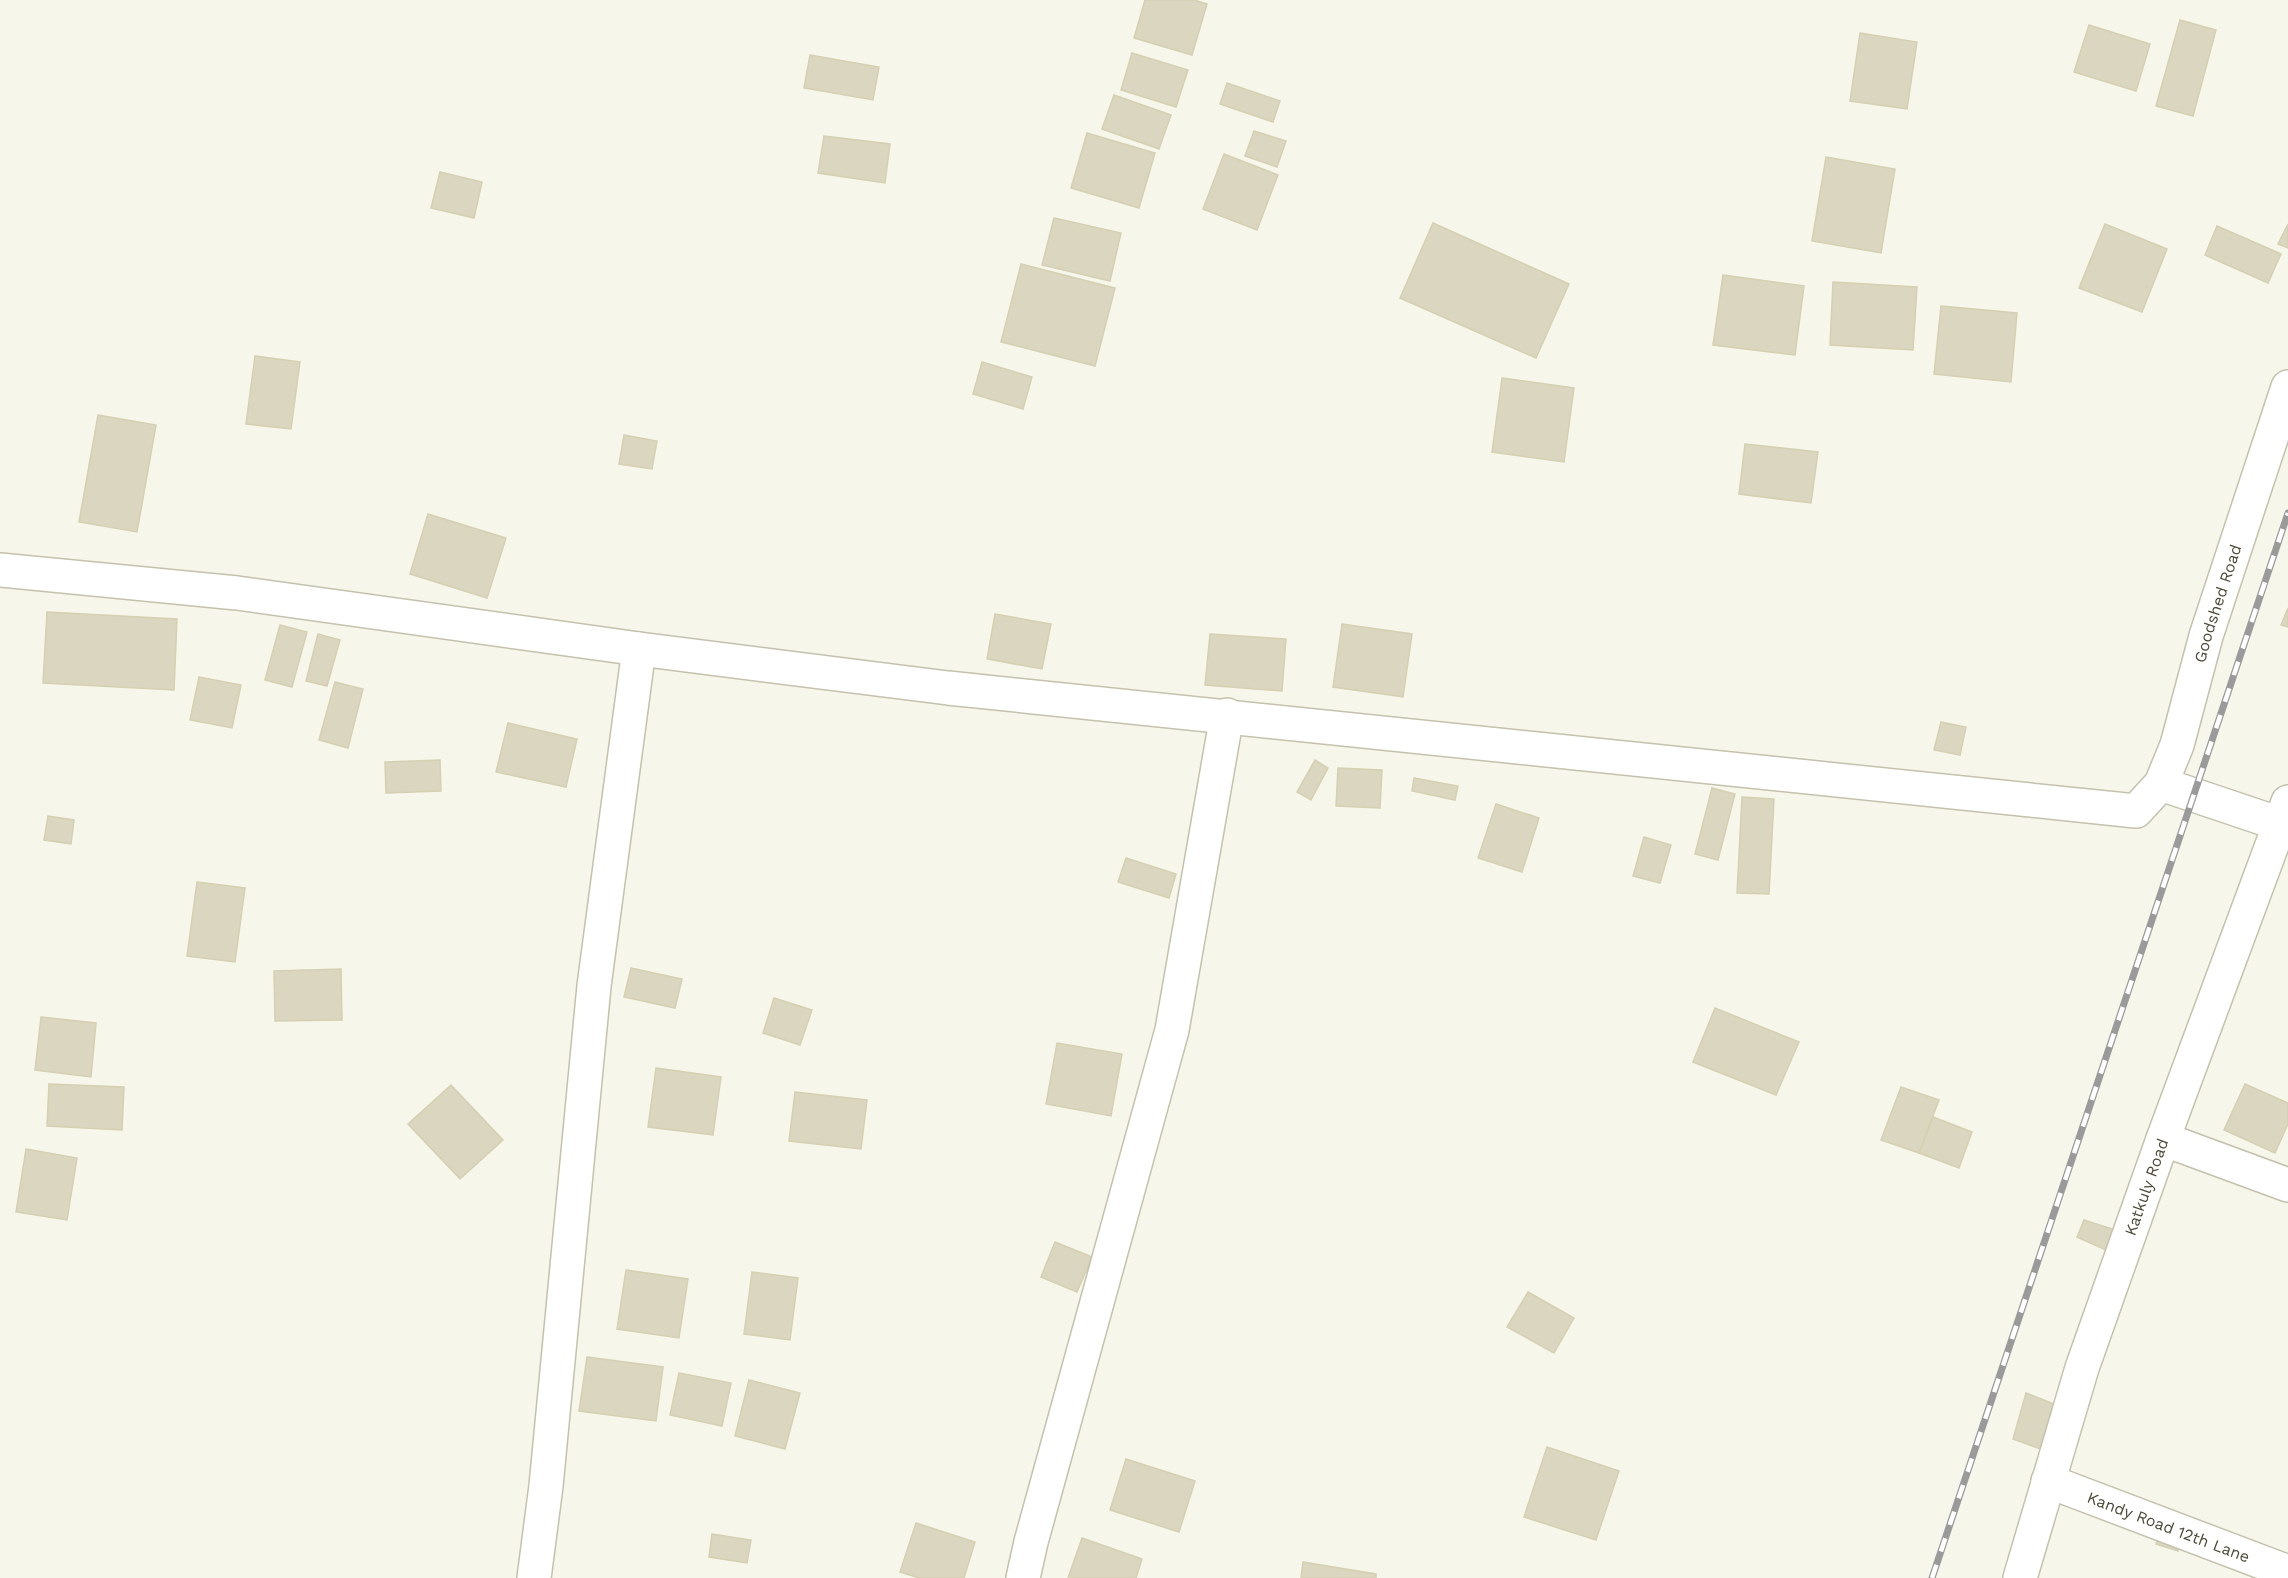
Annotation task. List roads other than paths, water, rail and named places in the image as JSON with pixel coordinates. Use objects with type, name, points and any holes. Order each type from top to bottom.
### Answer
[{"type":"street","name":"Goodshed Road","points":[[1227,715],[2136,811],[2161,784],[2177,745],[2206,636],[2288,387]]},
{"type":"street","points":[[0,570],[237,593],[639,649],[948,688],[1227,715],[1172,1030],[1023,1578]]},
{"type":"street","points":[[534,1578],[546,1486],[594,986],[639,649]]},
{"type":"street","points":[[2161,784],[2284,813]]},
{"type":"street","name":"Katkuly Road","points":[[2020,1578],[2082,1368],[2163,1139],[2284,813]]},
{"type":"street","points":[[2163,1139],[2288,1185]]},
{"type":"street","name":"Kandy Road 12th Lane","points":[[2048,1481],[2288,1572]]},
{"type":"railway","points":[[1932,1578],[2288,513]]}]
